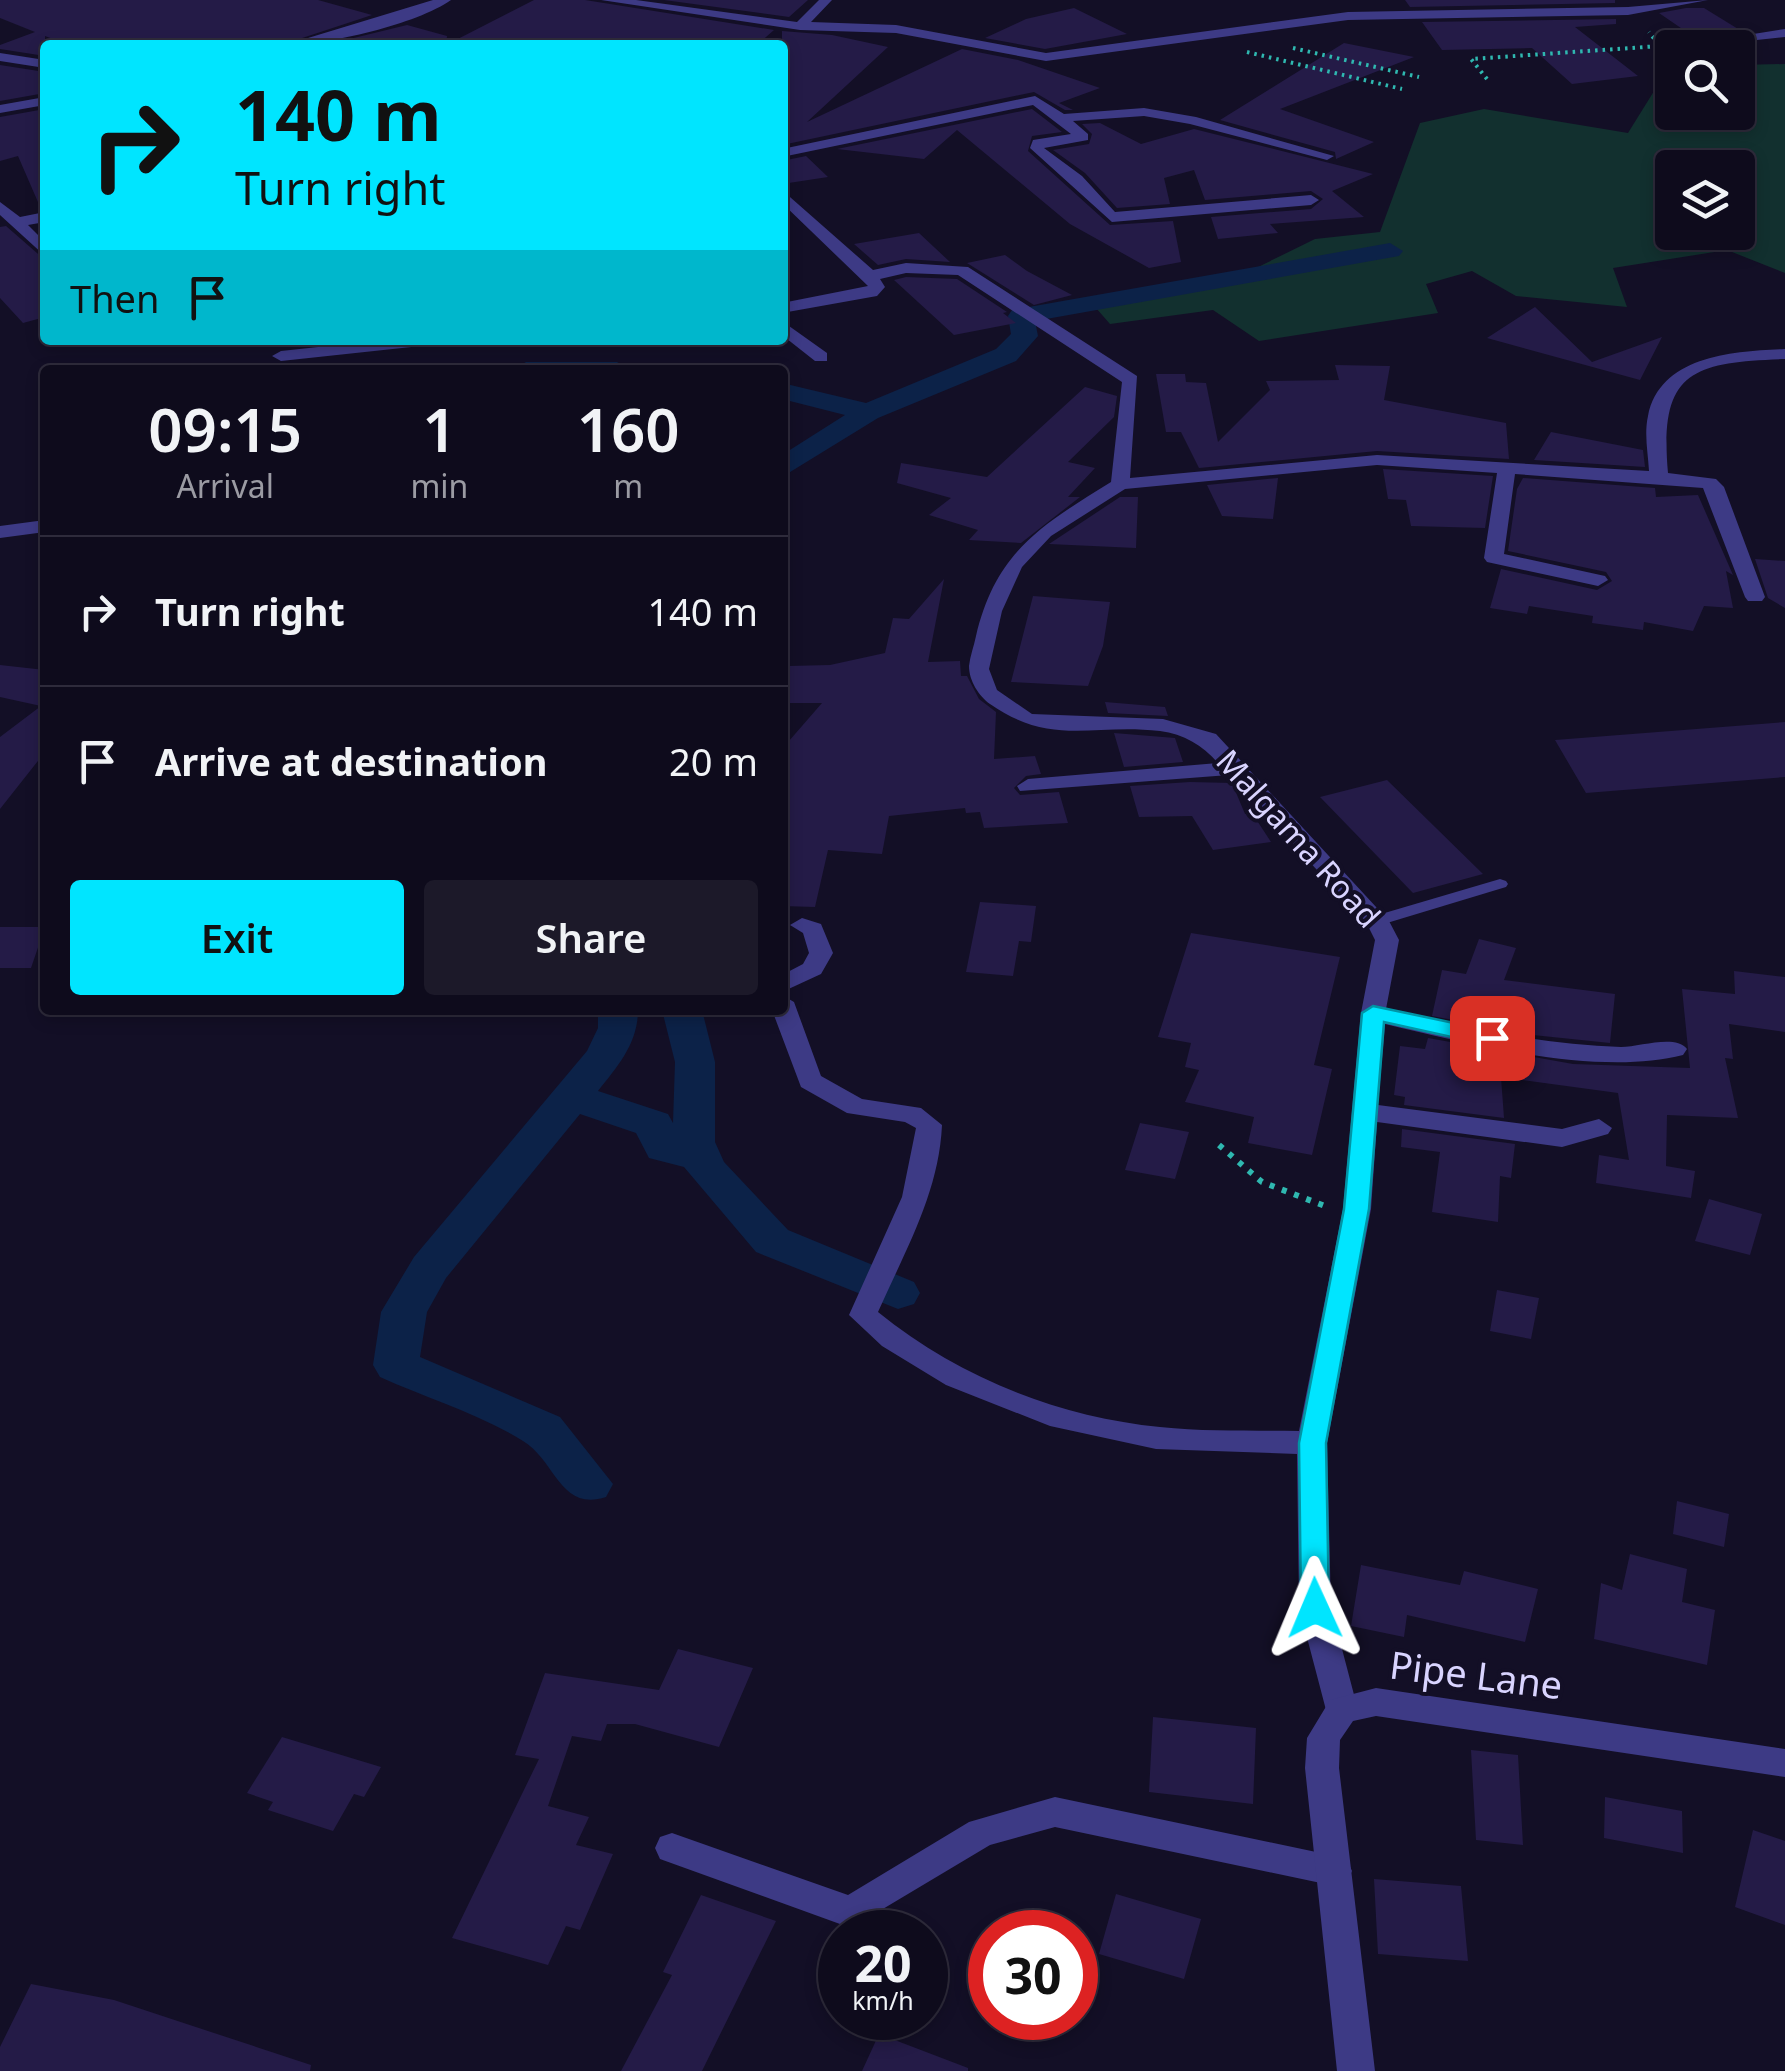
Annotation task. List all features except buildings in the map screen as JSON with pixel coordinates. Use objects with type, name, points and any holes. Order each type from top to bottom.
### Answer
[{"type":"street","points":[[312,40],[390,20],[445,0]]},
{"type":"street","points":[[607,0],[800,26],[896,29],[1046,58],[1348,16],[1628,10],[1702,0]]},
{"type":"street","points":[[705,15],[725,0]]},
{"type":"street","points":[[800,26],[826,0]]},
{"type":"street","points":[[1755,36],[1785,33]]},
{"type":"street","points":[[0,57],[40,63]]},
{"type":"street","points":[[788,152],[1035,100],[1082,136],[1038,144],[1044,158],[1070,173],[1097,207],[1112,217],[1311,200]]},
{"type":"street","points":[[0,109],[40,103]]},
{"type":"street","points":[[1061,118],[1144,112],[1190,120],[1326,156]]},
{"type":"street","points":[[788,200],[877,287],[871,293],[788,307]]},
{"type":"street","points":[[0,207],[40,246]]},
{"type":"street","points":[[17,222],[40,218]]},
{"type":"street","points":[[870,276],[906,268],[962,270],[1131,380],[1120,484]]},
{"type":"street","points":[[788,331],[822,357]]},
{"type":"street","points":[[281,356],[383,345]]},
{"type":"street","points":[[1659,477],[1657,413],[1671,386],[1714,361],[1785,354]]},
{"type":"street","name":"Malgama Road","points":[[1342,1710],[1315,1608],[1312,1443],[1356,1209],[1373,1013],[1387,940],[1377,920],[1208,739],[1185,730],[1026,719],[988,693],[979,669],[992,612],[1013,564],[1044,532],[1120,484],[1377,460],[1709,483],[1717,492],[1755,597]]},
{"type":"street","points":[[1507,467],[1494,558],[1598,580]]},
{"type":"street","points":[[0,532],[40,527]]},
{"type":"street","points":[[1028,786],[1234,768]]},
{"type":"street","points":[[788,981],[812,969],[821,953],[813,929],[802,925]]},
{"type":"street","points":[[1373,1013],[1520,1045],[1609,1057],[1638,1058],[1674,1049]]},
{"type":"street","points":[[787,1015],[810,1082],[856,1107],[912,1114],[929,1125],[930,1148],[923,1174],[862,1315],[904,1351],[982,1393],[1136,1435],[1312,1443]]},
{"type":"street","points":[[1365,1112],[1562,1138],[1599,1128]]},
{"type":"street","name":"Pipe Lane","points":[[1342,1710],[1376,1702],[1785,1764]]},
{"type":"street","points":[[1342,1710],[1324,1738],[1322,1768],[1356,2071]]},
{"type":"street","points":[[672,1848],[850,1912],[981,1833],[1055,1812],[1335,1871]]},
{"type":"lane","points":[[1377,920],[1500,884]]},
{"type":"path","points":[[1487,79],[1471,59],[1660,46],[1649,32]]},
{"type":"path","points":[[1219,36],[1418,77]]},
{"type":"path","points":[[1219,36],[1259,58],[1402,89]]},
{"type":"path","points":[[1219,1146],[1262,1182],[1319,1206],[1356,1209]]},
{"type":"green space","points":[[1785,64],[1785,273],[1727,250],[1613,268],[1627,307],[1516,296],[1472,271],[1426,284],[1438,313],[1259,341],[1213,310],[1110,324],[1089,300],[1256,268],[1315,239],[1380,232],[1420,123],[1484,109],[1628,133],[1655,90],[1655,130],[1755,130],[1755,65]]},
{"type":"waterway","points":[[868,412],[1006,355],[1025,336],[1021,316],[1390,251]]},
{"type":"waterway","points":[[788,392],[868,412]]},
{"type":"waterway","points":[[788,464],[868,412]]},
{"type":"waterway","points":[[589,1484],[543,1430],[396,1365],[404,1312],[430,1268],[605,1056],[618,1028],[618,1015]]},
{"type":"waterway","points":[[683,1015],[695,1062],[694,1142],[706,1169],[772,1241],[898,1293]]},
{"type":"waterway","points":[[572,1097],[653,1124],[664,1148],[700,1157]]},
{"type":"route","points":[[1315,1608],[1312,1443],[1356,1209],[1373,1013],[1492,1038]]}]
